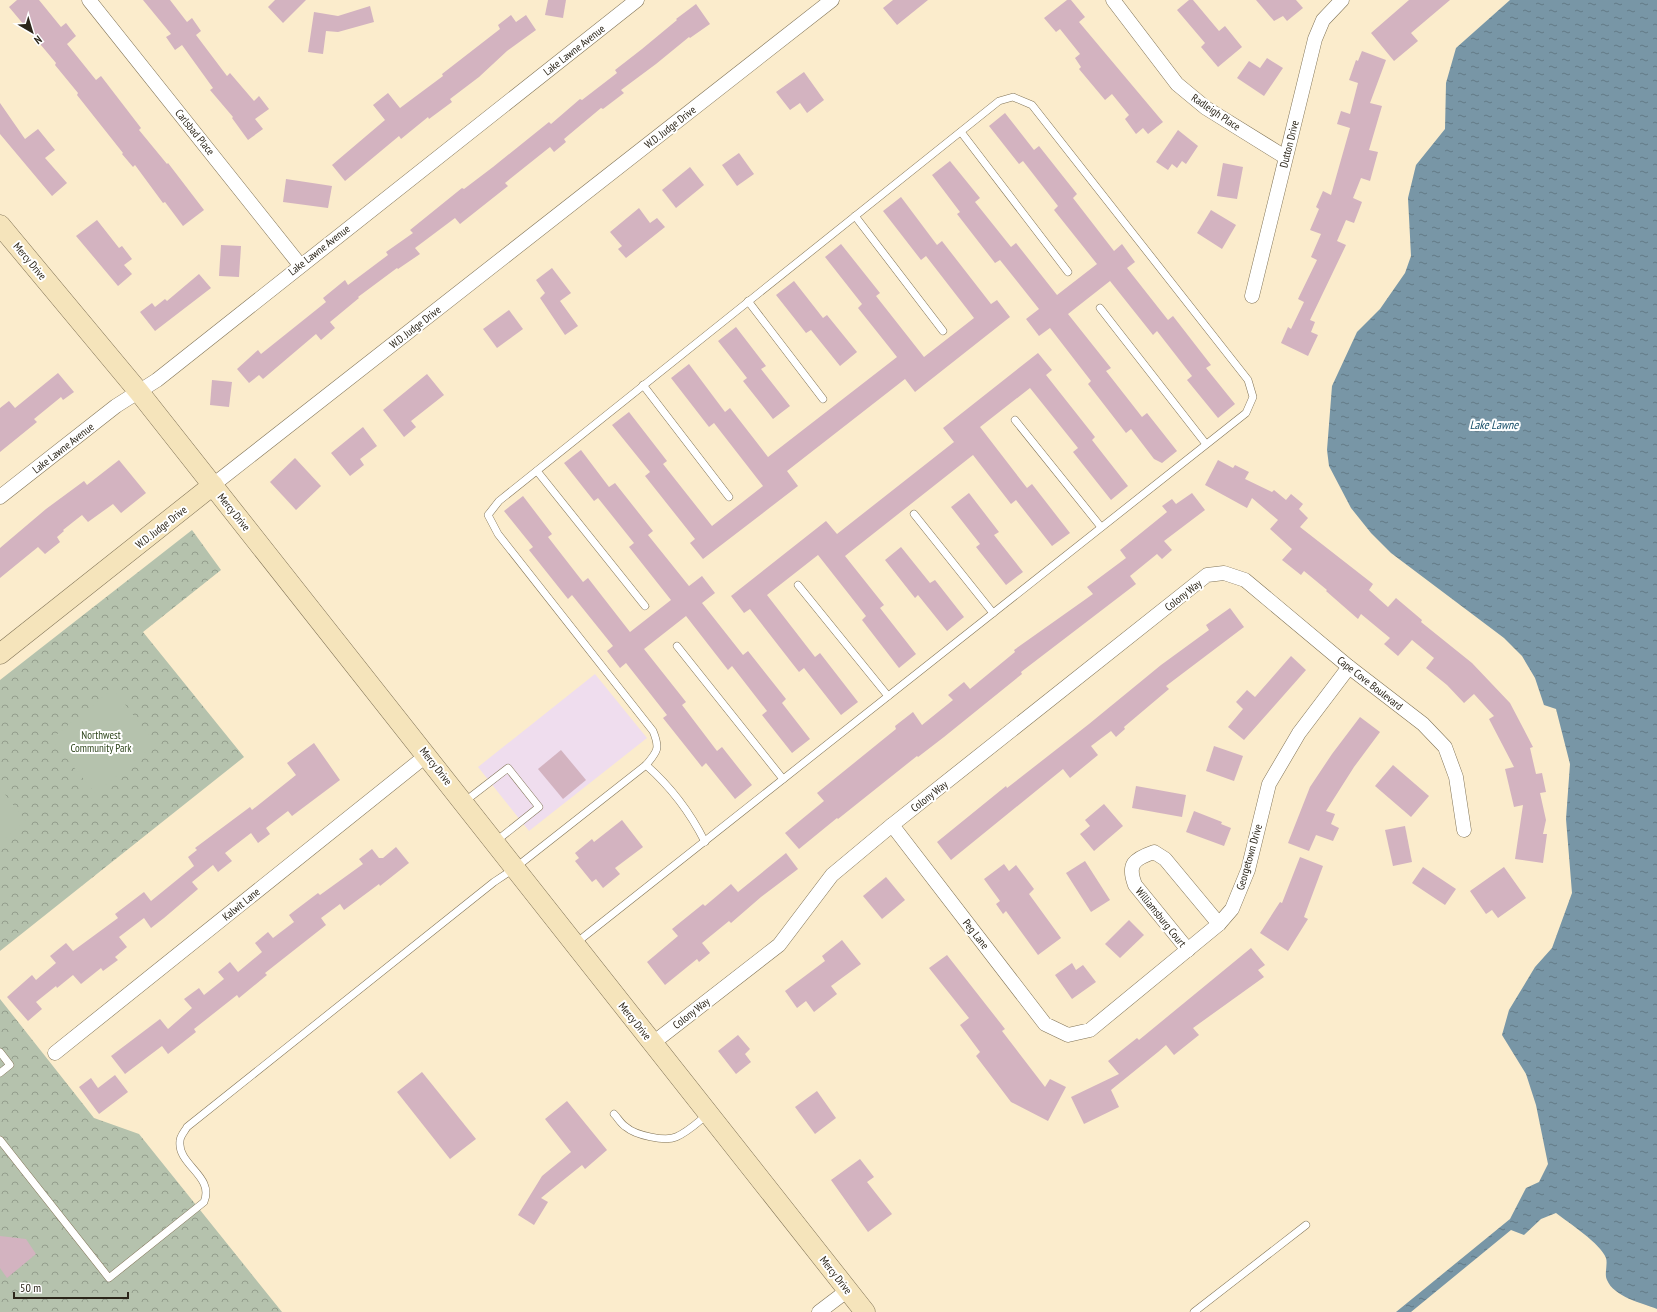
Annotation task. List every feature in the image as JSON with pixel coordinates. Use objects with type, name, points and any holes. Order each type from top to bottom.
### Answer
[{"type":"street","name":"Carlsbad Place","points":[[89,0],[300,265]]},
{"type":"street","name":"Lake Lawne Avenue","points":[[0,498],[116,406],[157,380],[620,5],[636,0]]},
{"type":"street","name":"W.D. Judge Drive","points":[[0,654],[213,485],[832,0]]},
{"type":"street","name":"Radleigh Place","points":[[1113,0],[1177,84],[1206,108],[1285,157]]},
{"type":"street","name":"Dutton Drive","points":[[1252,296],[1315,40],[1323,20],[1342,0]]},
{"type":"street","name":"Mercy Drive","points":[[0,225],[139,392],[427,755],[574,944],[865,1312]]},
{"type":"street","name":"Cape Cove Boulevard","points":[[1224,573],[1245,580],[1348,667],[1423,724],[1445,747],[1456,777],[1464,830]]},
{"type":"street","name":"Colony Way","points":[[653,1043],[779,945],[832,875],[892,825],[1207,575],[1224,573]]},
{"type":"street","name":"Georgetown Drive","points":[[1068,1034],[1090,1030],[1219,924],[1232,909],[1248,870],[1269,784],[1299,733],[1348,667]]},
{"type":"street","name":"Kalwit Lane","points":[[55,1052],[427,755]]},
{"type":"street","name":"Peg Lane","points":[[892,825],[1045,1024],[1068,1034]]},
{"type":"street","name":"Williamsburg Court","points":[[1188,950],[1135,886],[1130,874],[1133,865],[1142,857],[1154,852],[1165,859],[1219,924]]},
{"type":"street","points":[[820,1312],[848,1290]]},
{"type":"lane","points":[[0,1140],[109,1278],[204,1202],[207,1195],[206,1186],[180,1151],[180,1140],[187,1127],[494,882],[515,868],[646,765],[656,753],[658,744],[654,731],[498,534],[488,516],[499,501],[999,101],[1013,97],[1032,105],[1248,380],[1253,397],[1246,413],[574,944]]},
{"type":"lane","points":[[961,132],[1068,272]]},
{"type":"lane","points":[[855,216],[943,331]]},
{"type":"lane","points":[[748,302],[823,399]]},
{"type":"lane","points":[[1100,308],[1206,444]]},
{"type":"lane","points":[[644,385],[730,497]]},
{"type":"lane","points":[[1015,420],[1101,528]]},
{"type":"lane","points":[[536,471],[645,606]]},
{"type":"lane","points":[[914,514],[993,613]]},
{"type":"lane","points":[[798,585],[888,696]]},
{"type":"lane","points":[[677,646],[783,779]]},
{"type":"lane","points":[[646,765],[666,783],[693,818],[705,842]]},
{"type":"lane","points":[[464,802],[508,768],[539,807],[495,842]]},
{"type":"lane","points":[[0,1052],[10,1065],[0,1073]]},
{"type":"lane","points":[[614,1114],[626,1128],[662,1140],[674,1138],[686,1132],[708,1114]]},
{"type":"lane","points":[[1194,1312],[1306,1225]]},
{"type":"shaded area","points":[[595,674],[647,738],[529,831],[478,767]]},
{"type":"green space","name":"Northwest Community Park","points":[[192,530],[221,570],[143,632],[244,757],[0,951],[0,680]]},
{"type":"green space","points":[[113,689],[156,744],[95,793],[51,739]]},
{"type":"green space","points":[[0,788],[26,821],[0,842]]},
{"type":"green space","points":[[0,999],[94,1118],[139,1134],[282,1312],[0,1312]]},
{"type":"water","name":"Lake Lawne","points":[[1510,0],[1657,0],[1657,1309],[1629,1299],[1616,1291],[1606,1278],[1606,1258],[1603,1252],[1584,1234],[1556,1213],[1541,1219],[1524,1235],[1511,1230],[1411,1312],[1396,1312],[1510,1219],[1526,1188],[1539,1182],[1548,1164],[1536,1105],[1526,1074],[1502,1035],[1509,1010],[1535,967],[1552,948],[1572,893],[1566,819],[1570,764],[1556,709],[1544,705],[1535,678],[1522,656],[1504,638],[1391,553],[1371,533],[1351,508],[1329,466],[1327,450],[1332,386],[1357,332],[1380,309],[1405,273],[1411,256],[1408,198],[1416,165],[1445,129],[1446,83],[1456,48]]},
{"type":"building","points":[[17,0],[39,0],[61,27],[66,23],[76,36],[67,44],[96,80],[101,76],[141,128],[139,130],[167,164],[168,163],[204,210],[183,226],[165,202],[163,203],[135,165],[133,167],[122,154],[123,153],[77,95],[78,93],[55,65],[56,63],[9,7]]},
{"type":"building","points":[[143,0],[170,0],[187,22],[192,18],[201,31],[196,35],[227,76],[230,73],[254,101],[259,96],[269,109],[255,119],[263,129],[248,140],[232,118],[233,117],[210,90],[213,88],[182,45],[175,50],[166,37],[171,34]]},
{"type":"building","points":[[275,0],[306,0],[283,23],[268,7]]},
{"type":"building","points":[[548,0],[566,0],[563,18],[545,15]]},
{"type":"building","points":[[893,0],[928,0],[897,25],[883,8]]},
{"type":"building","points":[[1067,0],[1071,0],[1085,17],[1079,22],[1163,122],[1148,134],[1143,128],[1136,134],[1125,119],[1129,115],[1112,94],[1105,100],[1079,69],[1081,67],[1075,58],[1080,54],[1060,29],[1056,32],[1044,18]]},
{"type":"building","points":[[1189,0],[1193,0],[1219,31],[1225,26],[1242,47],[1218,67],[1201,47],[1205,43],[1177,10]]},
{"type":"building","points":[[1256,0],[1296,0],[1303,8],[1287,21],[1283,16],[1274,21]]},
{"type":"building","points":[[1409,0],[1450,0],[1411,33],[1418,41],[1394,61],[1371,33]]},
{"type":"building","points":[[696,4],[710,24],[690,38],[689,37],[621,90],[624,93],[603,109],[601,108],[564,139],[566,142],[554,152],[550,147],[505,183],[508,186],[460,224],[455,218],[415,248],[420,254],[398,269],[397,268],[358,297],[359,298],[330,322],[335,328],[321,340],[316,334],[263,379],[259,375],[249,383],[237,369],[258,350],[261,354],[326,302],[323,298],[345,280],[348,285],[388,255],[386,252],[413,233],[410,230],[462,188],[464,189],[549,122],[551,124],[580,99],[582,100],[617,73],[615,70]]},
{"type":"building","points":[[370,6],[374,22],[338,32],[326,31],[323,54],[308,52],[314,12],[338,16]]},
{"type":"building","points":[[511,15],[516,22],[526,15],[536,30],[507,51],[479,77],[450,99],[452,102],[429,119],[428,117],[401,139],[399,136],[345,181],[332,165],[385,120],[373,105],[388,93],[400,108],[443,76],[442,74],[500,29],[498,25]]},
{"type":"building","points":[[1362,51],[1386,60],[1370,103],[1382,106],[1369,150],[1378,152],[1370,181],[1361,178],[1353,198],[1362,202],[1354,223],[1346,220],[1337,241],[1346,245],[1310,320],[1315,322],[1311,332],[1318,335],[1308,356],[1281,343],[1288,327],[1291,329],[1304,302],[1298,299],[1317,260],[1311,257],[1321,234],[1310,230],[1319,209],[1316,207],[1323,191],[1331,195],[1350,128],[1337,124],[1341,111],[1350,114],[1358,83],[1349,80],[1356,60],[1358,61]]},
{"type":"building","points":[[1267,58],[1283,68],[1264,96],[1237,78],[1249,61],[1260,68]]},
{"type":"building","points":[[804,72],[824,100],[807,113],[800,103],[790,110],[776,92]]},
{"type":"building","points":[[0,103],[25,139],[38,129],[55,150],[45,158],[67,183],[52,196],[0,134]]},
{"type":"building","points":[[1005,113],[1034,150],[1039,146],[1077,194],[1073,198],[1114,251],[1122,244],[1135,262],[1127,268],[1168,320],[1173,316],[1211,365],[1206,368],[1235,404],[1218,418],[1187,380],[1192,376],[1157,331],[1153,335],[1110,281],[1068,314],[1111,368],[1106,371],[1142,417],[1147,413],[1177,451],[1162,463],[1154,459],[1131,429],[1126,433],[1088,384],[1091,381],[1050,328],[1039,336],[1026,319],[1039,309],[1000,260],[995,263],[957,214],[960,212],[932,175],[950,161],[980,198],[975,202],[1011,247],[1016,243],[1057,295],[1097,264],[1054,210],[1058,206],[1023,161],[1019,164],[989,126]]},
{"type":"building","points":[[1178,130],[1198,146],[1186,164],[1182,161],[1177,168],[1172,164],[1168,170],[1156,162]]},
{"type":"building","points":[[739,153],[754,174],[737,186],[722,165]]},
{"type":"building","points":[[1223,163],[1243,167],[1237,199],[1217,196]]},
{"type":"building","points":[[690,167],[704,185],[676,208],[662,190]]},
{"type":"building","points":[[286,179],[332,186],[328,208],[283,202]]},
{"type":"building","points":[[901,197],[937,245],[942,241],[991,304],[997,300],[1010,317],[915,392],[905,379],[787,471],[798,486],[703,559],[690,543],[695,539],[645,476],[650,472],[612,425],[629,412],[667,461],[663,464],[712,526],[763,486],[714,423],[709,427],[671,378],[689,364],[725,412],[730,408],[768,457],[897,357],[858,308],[862,304],[825,257],[841,244],[880,293],[876,296],[924,357],[974,318],[926,256],[921,260],[883,211]]},
{"type":"building","points":[[639,208],[650,223],[657,218],[665,227],[626,258],[618,249],[622,246],[610,232]]},
{"type":"building","points":[[1211,210],[1236,225],[1222,249],[1197,233]]},
{"type":"building","points":[[97,220],[119,248],[122,246],[132,259],[124,265],[132,274],[118,286],[76,236]]},
{"type":"building","points":[[221,245],[241,246],[239,277],[219,276]]},
{"type":"building","points":[[552,268],[571,293],[560,301],[578,326],[565,335],[540,298],[545,293],[536,280]]},
{"type":"building","points":[[199,274],[211,288],[155,331],[140,312],[152,303],[155,307],[165,299],[167,301]]},
{"type":"building","points":[[794,281],[823,318],[827,315],[857,352],[840,366],[811,330],[806,333],[776,295]]},
{"type":"building","points":[[509,310],[523,329],[497,348],[483,329]]},
{"type":"building","points":[[736,327],[766,366],[761,369],[790,406],[773,419],[743,381],[747,378],[718,341]]},
{"type":"building","points":[[1038,353],[1052,370],[1046,375],[1095,437],[1092,440],[1128,486],[1111,500],[1073,452],[1078,448],[1030,388],[980,427],[1027,488],[1032,484],[1070,533],[1052,546],[1016,500],[1011,504],[973,455],[845,556],[884,605],[880,608],[916,654],[899,668],[862,620],[866,616],[818,555],[767,595],[815,657],[820,653],[858,702],[841,715],[804,668],[799,672],[750,609],[744,613],[731,596],[826,521],[837,534],[954,442],[943,428]]},
{"type":"building","points":[[58,373],[74,392],[63,400],[61,397],[34,419],[37,422],[0,452],[0,408],[9,401],[15,408]]},
{"type":"building","points":[[427,374],[444,395],[411,421],[416,427],[404,437],[383,410]]},
{"type":"building","points":[[212,380],[232,382],[229,407],[210,405]]},
{"type":"building","points":[[363,427],[377,446],[360,459],[364,465],[350,476],[331,453]]},
{"type":"building","points":[[581,450],[609,487],[615,483],[653,531],[648,535],[689,586],[702,576],[715,593],[702,603],[743,655],[748,651],[786,699],[782,703],[810,739],[792,753],[762,715],[767,711],[732,666],[728,670],[686,616],[644,649],[686,702],[682,705],[717,751],[722,747],[752,785],[735,799],[706,763],[702,767],[663,718],[667,715],[626,663],[620,668],[607,651],[613,646],[572,595],[568,599],[529,550],[533,547],[504,511],[523,496],[552,534],[548,537],[583,582],[588,578],[630,632],[671,600],[629,547],[634,543],[598,498],[594,501],[564,463]]},
{"type":"building","points":[[295,458],[321,486],[296,510],[270,482]]},
{"type":"building","points":[[119,460],[146,493],[121,513],[113,504],[88,522],[82,515],[63,530],[64,531],[57,537],[60,542],[45,554],[38,547],[0,578],[0,548],[46,509],[84,481],[87,485]]},
{"type":"building","points":[[1218,460],[1233,468],[1235,465],[1249,472],[1245,479],[1272,492],[1274,490],[1286,500],[1291,494],[1303,504],[1299,509],[1308,518],[1300,527],[1373,584],[1369,590],[1388,607],[1396,598],[1422,620],[1421,622],[1472,663],[1510,703],[1533,747],[1530,748],[1536,774],[1542,773],[1546,792],[1540,793],[1546,820],[1543,834],[1547,834],[1543,863],[1515,859],[1523,805],[1514,807],[1505,769],[1514,767],[1489,719],[1494,716],[1474,694],[1464,703],[1447,685],[1426,668],[1434,658],[1412,640],[1398,656],[1384,644],[1390,638],[1361,614],[1358,619],[1304,571],[1301,575],[1282,560],[1292,549],[1270,529],[1278,520],[1252,498],[1247,508],[1205,485]]},
{"type":"building","points":[[969,493],[999,532],[994,535],[1023,572],[1006,585],[976,547],[980,544],[951,507]]},
{"type":"building","points":[[1192,493],[1205,510],[1164,541],[1172,550],[1162,559],[1157,554],[1130,576],[1136,584],[1021,672],[1022,674],[944,737],[918,757],[917,756],[799,849],[785,833],[824,801],[817,793],[896,729],[895,726],[913,712],[922,725],[953,700],[948,695],[964,682],[970,689],[1015,652],[1014,650],[1093,594],[1087,587],[1126,558],[1120,550],[1167,512],[1162,506],[1172,499],[1176,504]]},
{"type":"building","points":[[901,547],[930,583],[935,580],[964,617],[947,631],[918,595],[915,598],[885,560]]},
{"type":"building","points":[[1230,608],[1244,627],[1166,686],[1169,689],[1124,727],[1125,729],[1116,737],[1111,731],[1091,746],[1098,755],[1070,778],[1063,769],[951,860],[937,842],[1006,786],[1007,788],[1089,724],[1161,665],[1209,630],[1206,625]]},
{"type":"building","points":[[1291,656],[1306,670],[1244,740],[1228,727],[1243,709],[1236,702],[1247,690],[1255,697]]},
{"type":"building","points":[[1360,717],[1380,732],[1354,767],[1326,811],[1335,814],[1331,824],[1339,828],[1333,841],[1316,835],[1309,851],[1288,843],[1310,787],[1332,754]]},
{"type":"building","points":[[314,743],[340,780],[292,816],[288,811],[266,828],[270,834],[258,843],[251,833],[225,853],[232,861],[218,872],[213,865],[192,882],[198,889],[164,918],[151,928],[144,918],[119,937],[127,947],[115,957],[118,960],[103,971],[101,968],[81,984],[73,975],[57,988],[56,986],[36,1002],[42,1009],[28,1021],[7,997],[32,975],[36,980],[56,963],[50,956],[66,943],[73,951],[118,918],[115,914],[144,892],[151,901],[194,866],[188,857],[197,850],[195,848],[250,807],[252,810],[296,775],[287,763]]},
{"type":"building","points":[[1214,746],[1243,756],[1234,781],[1206,771]]},
{"type":"building","points":[[561,750],[586,780],[563,799],[538,769]]},
{"type":"building","points":[[1393,765],[1429,796],[1411,817],[1375,786]]},
{"type":"building","points":[[1136,786],[1186,795],[1182,817],[1132,808]]},
{"type":"building","points":[[1104,804],[1123,826],[1094,851],[1080,834],[1090,826],[1085,820]]},
{"type":"building","points":[[1194,811],[1222,822],[1221,824],[1231,828],[1224,846],[1186,832]]},
{"type":"building","points":[[622,820],[643,847],[615,868],[620,874],[603,888],[596,879],[592,882],[575,861],[579,858],[575,853],[592,839],[594,842]]},
{"type":"building","points":[[1405,826],[1412,862],[1393,866],[1385,830]]},
{"type":"building","points":[[396,847],[409,863],[380,886],[379,884],[344,910],[340,904],[321,918],[326,925],[265,973],[267,975],[239,998],[237,995],[194,1029],[196,1032],[168,1054],[162,1046],[125,1074],[111,1056],[160,1019],[168,1029],[192,1008],[184,999],[199,988],[204,995],[224,979],[218,972],[230,962],[238,972],[262,952],[255,943],[268,932],[273,938],[294,922],[289,915],[318,893],[320,895],[363,864],[359,859],[372,849],[379,858],[383,858]]},
{"type":"building","points":[[786,853],[798,869],[761,897],[731,923],[729,921],[702,943],[710,953],[699,962],[697,959],[665,985],[647,962],[678,936],[672,929],[703,904],[705,906],[731,884],[738,892]]},
{"type":"building","points":[[1300,857],[1323,866],[1304,917],[1308,919],[1288,951],[1260,933],[1280,902],[1282,903]]},
{"type":"building","points":[[1085,861],[1110,900],[1091,912],[1066,873]]},
{"type":"building","points":[[1004,864],[1009,871],[1016,865],[1034,889],[1029,894],[1061,938],[1038,955],[1006,911],[1003,914],[996,904],[1000,901],[984,879]]},
{"type":"building","points":[[1423,867],[1456,889],[1445,905],[1412,883]]},
{"type":"building","points":[[1504,867],[1526,898],[1498,918],[1492,910],[1486,914],[1470,891]]},
{"type":"building","points":[[886,877],[905,900],[882,919],[863,896]]},
{"type":"building","points":[[1129,920],[1144,935],[1120,958],[1105,944]]},
{"type":"building","points":[[842,940],[861,964],[831,986],[837,994],[814,1012],[806,1001],[797,1008],[785,991],[825,961],[822,956]]},
{"type":"building","points":[[1251,948],[1265,965],[1258,970],[1264,977],[1193,1028],[1199,1035],[1174,1055],[1166,1045],[1111,1090],[1119,1107],[1084,1124],[1071,1097],[1119,1074],[1108,1061],[1137,1038],[1139,1040]]},
{"type":"building","points":[[947,955],[1005,1029],[1002,1031],[1045,1087],[1050,1079],[1066,1087],[1048,1121],[1011,1102],[976,1056],[980,1052],[960,1025],[969,1018],[929,968]]},
{"type":"building","points":[[1072,963],[1076,970],[1083,965],[1096,982],[1072,999],[1055,975]]},
{"type":"building","points":[[738,1035],[750,1049],[745,1054],[751,1062],[736,1074],[718,1051]]},
{"type":"building","points":[[422,1072],[476,1139],[450,1159],[397,1092]]},
{"type":"building","points":[[115,1075],[128,1092],[99,1114],[79,1087],[91,1078],[98,1088]]},
{"type":"building","points":[[817,1091],[836,1118],[815,1134],[795,1107]]},
{"type":"building","points":[[567,1101],[607,1150],[585,1169],[582,1165],[541,1198],[548,1202],[534,1225],[518,1215],[542,1176],[571,1152],[545,1119]]},
{"type":"building","points":[[860,1159],[874,1177],[867,1182],[892,1214],[868,1232],[831,1180]]},
{"type":"building","points":[[0,1236],[26,1239],[36,1254],[7,1278],[0,1268]]}]
